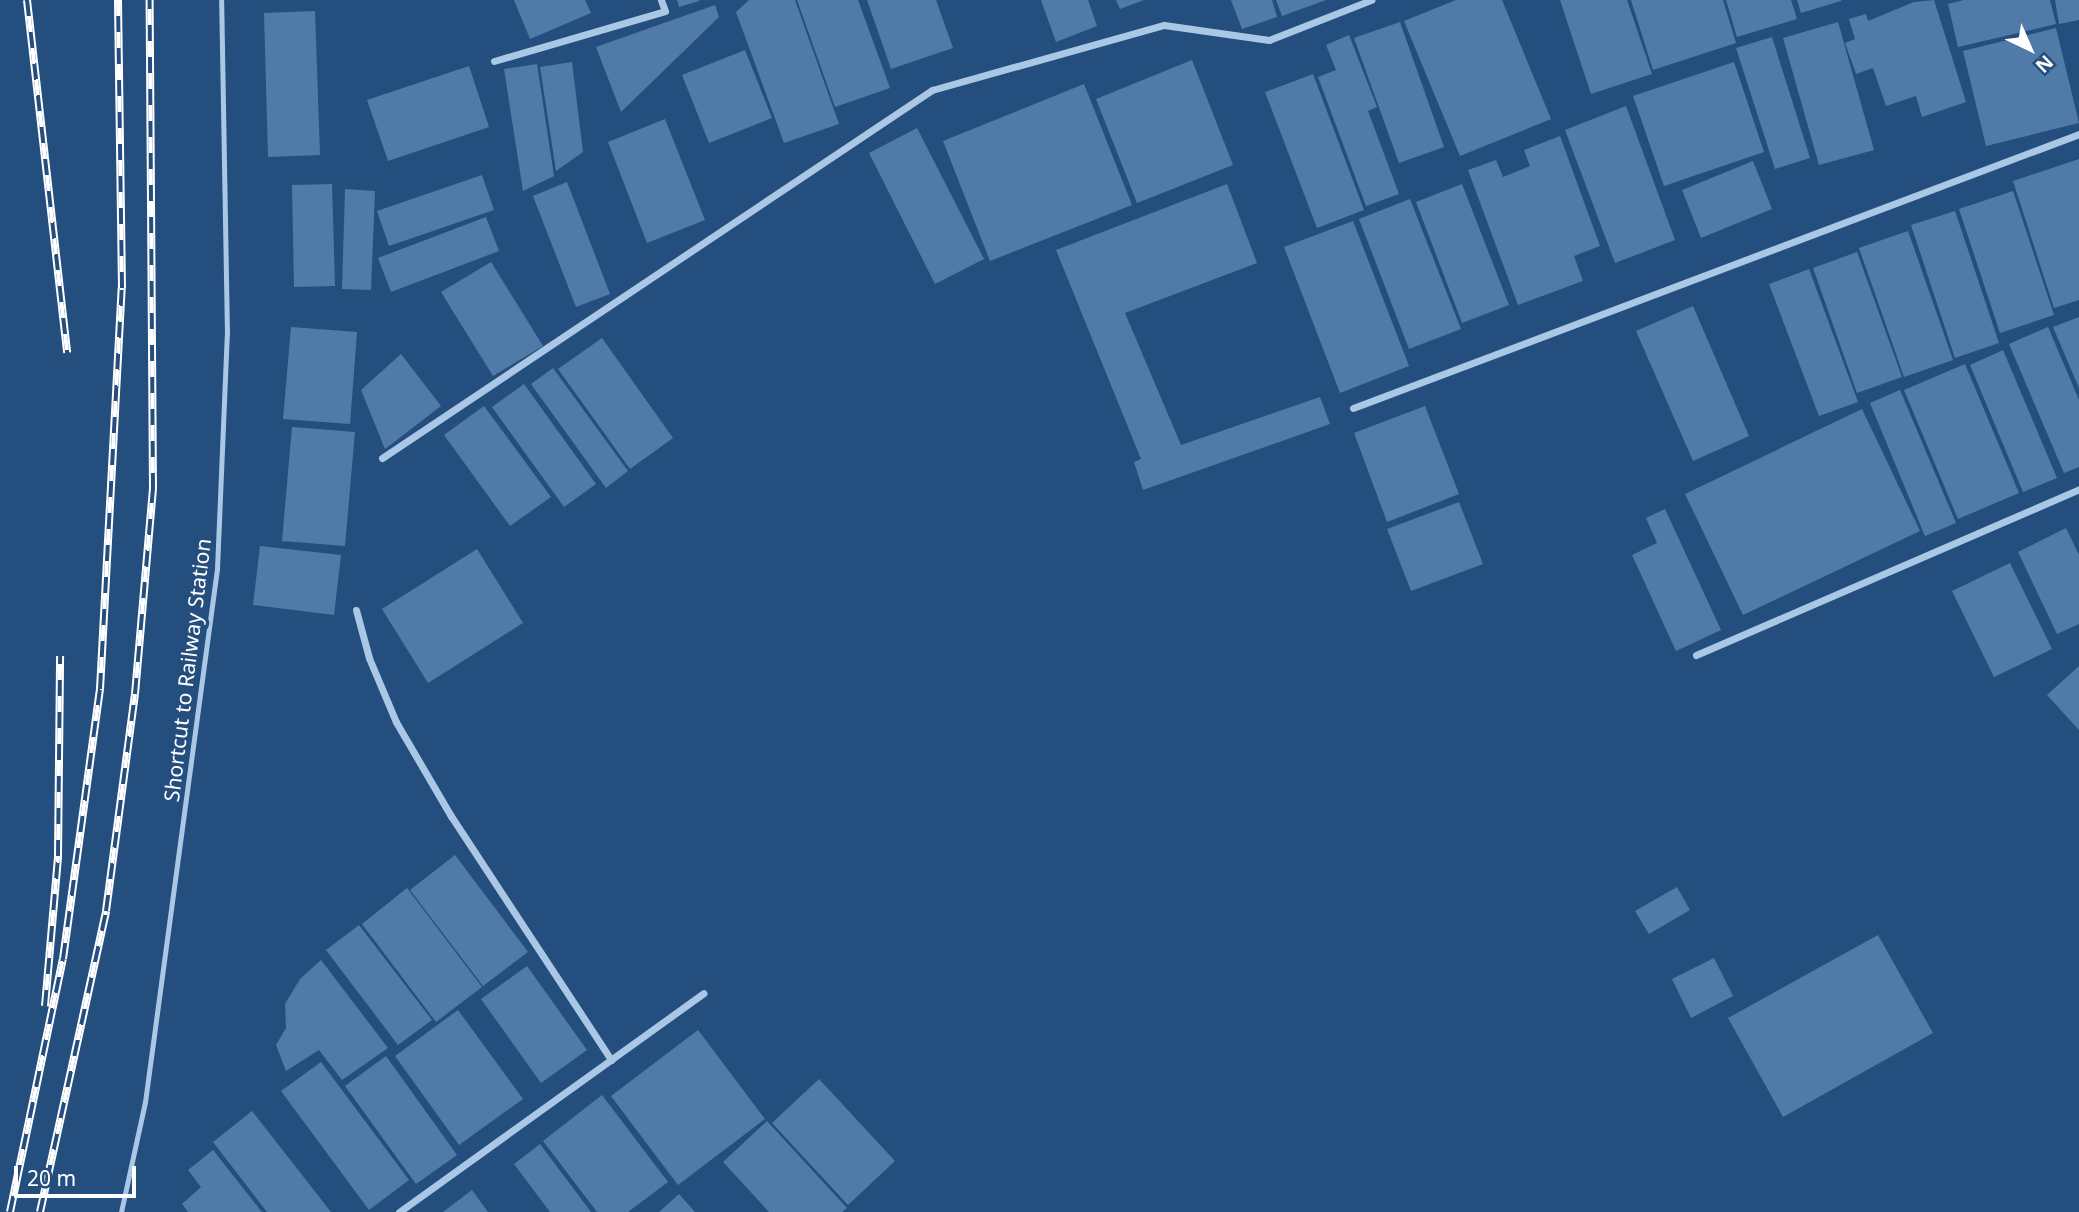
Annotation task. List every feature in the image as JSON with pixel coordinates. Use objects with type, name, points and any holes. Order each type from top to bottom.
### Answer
[{"type":"street","points":[[494,61],[665,11],[661,0]]},
{"type":"street","points":[[382,458],[932,90],[1164,25],[1269,40],[1371,0]]},
{"type":"street","points":[[1353,408],[2079,134]]},
{"type":"street","points":[[1696,655],[2079,489]]},
{"type":"street","points":[[356,610],[369,657],[396,722],[451,816],[611,1060]]},
{"type":"street","points":[[399,1212],[704,993]]},
{"type":"lane","name":"Shortcut to Railway Station","points":[[121,1212],[145,1102],[215,592],[226,335],[221,0]]},
{"type":"building","points":[[514,0],[585,0],[591,13],[530,39]]},
{"type":"building","points":[[677,0],[699,0],[699,1],[679,7]]},
{"type":"building","points":[[749,0],[795,0],[839,124],[784,143],[736,12]]},
{"type":"building","points":[[797,0],[858,0],[890,88],[835,107]]},
{"type":"building","points":[[867,0],[936,0],[953,48],[891,69]]},
{"type":"building","points":[[1041,0],[1088,0],[1097,26],[1056,42]]},
{"type":"building","points":[[1116,0],[1144,0],[1120,9]]},
{"type":"building","points":[[1231,0],[1272,0],[1277,17],[1242,29]]},
{"type":"building","points":[[1276,0],[1326,0],[1282,16]]},
{"type":"building","points":[[1456,0],[1502,0],[1551,119],[1460,156],[1404,21]]},
{"type":"building","points":[[1560,0],[1627,0],[1652,74],[1591,94]]},
{"type":"building","points":[[1631,0],[1723,0],[1736,43],[1653,70]]},
{"type":"building","points":[[1726,0],[1791,0],[1797,19],[1737,37]]},
{"type":"building","points":[[1797,0],[1841,0],[1841,1],[1801,13]]},
{"type":"building","points":[[1934,0],[1966,102],[1922,117],[1916,96],[1886,106],[1873,68],[1856,74],[1845,43],[1855,39],[1849,19],[1866,14],[1868,21],[1914,2]]},
{"type":"building","points":[[1964,0],[2050,0],[2056,24],[1958,47],[1948,4]]},
{"type":"building","points":[[2055,0],[2079,0],[2079,20],[2059,24]]},
{"type":"building","points":[[715,5],[719,17],[621,112],[596,47]]},
{"type":"building","points":[[315,11],[320,155],[268,157],[264,13]]},
{"type":"building","points":[[1400,22],[1444,147],[1399,163],[1354,38]]},
{"type":"building","points":[[1838,22],[1874,150],[1819,165],[1783,38]]},
{"type":"building","points":[[2056,28],[2079,123],[1986,146],[1963,51]]},
{"type":"building","points":[[1349,35],[1377,107],[1368,111],[1399,194],[1366,206],[1318,77],[1336,70],[1326,45]]},
{"type":"building","points":[[1772,37],[1810,158],[1775,169],[1736,48]]},
{"type":"building","points":[[745,50],[772,118],[709,143],[682,75]]},
{"type":"building","points":[[1192,60],[1233,165],[1137,203],[1096,99]]},
{"type":"building","points":[[572,62],[583,152],[556,171],[540,67]]},
{"type":"building","points":[[1734,62],[1764,152],[1664,186],[1633,96]]},
{"type":"building","points":[[537,64],[554,176],[523,191],[504,69]]},
{"type":"building","points":[[469,66],[489,127],[388,161],[367,100]]},
{"type":"building","points":[[1313,74],[1364,210],[1317,228],[1265,92]]},
{"type":"building","points":[[1084,84],[1132,205],[990,261],[943,141]]},
{"type":"building","points":[[1626,106],[1675,240],[1615,263],[1565,130]]},
{"type":"building","points":[[665,119],[705,220],[647,243],[608,142]]},
{"type":"building","points":[[917,128],[984,259],[935,284],[869,153]]},
{"type":"building","points":[[1560,136],[1600,246],[1574,256],[1583,281],[1518,305],[1468,170],[1496,160],[1503,177],[1530,166],[1524,150]]},
{"type":"building","points":[[2079,159],[2079,300],[2054,308],[2013,181]]},
{"type":"building","points":[[1753,161],[1772,209],[1701,238],[1682,190]]},
{"type":"building","points":[[482,175],[494,210],[389,246],[377,211]]},
{"type":"building","points":[[567,182],[610,294],[576,307],[533,196]]},
{"type":"building","points":[[332,184],[335,286],[294,287],[292,185]]},
{"type":"building","points":[[1227,184],[1257,263],[1125,313],[1181,445],[1320,397],[1330,424],[1143,490],[1134,462],[1141,459],[1056,250]]},
{"type":"building","points":[[1462,184],[1509,305],[1462,323],[1416,202]]},
{"type":"building","points":[[345,189],[375,191],[371,290],[342,289]]},
{"type":"building","points":[[2013,191],[2054,315],[2000,333],[1959,209]]},
{"type":"building","points":[[1410,199],[1461,329],[1409,349],[1359,219]]},
{"type":"building","points":[[1955,211],[1999,343],[1955,358],[1911,225]]},
{"type":"building","points":[[486,217],[499,251],[391,292],[378,258]]},
{"type":"building","points":[[1353,221],[1409,366],[1340,393],[1284,247]]},
{"type":"building","points":[[1908,231],[1953,360],[1904,377],[1859,248]]},
{"type":"building","points":[[1857,252],[1902,377],[1857,393],[1813,268]]},
{"type":"building","points":[[491,262],[543,346],[493,376],[441,292]]},
{"type":"building","points":[[1809,269],[1858,402],[1819,416],[1769,284]]},
{"type":"building","points":[[1693,306],[1749,436],[1693,461],[1636,331]]},
{"type":"building","points":[[2079,317],[2079,388],[2053,327]]},
{"type":"building","points":[[291,327],[357,332],[350,424],[283,419]]},
{"type":"building","points":[[2048,327],[2079,400],[2079,467],[2064,473],[2009,344]]},
{"type":"building","points":[[602,338],[673,438],[630,469],[558,369]]},
{"type":"building","points":[[2003,350],[2057,478],[2023,492],[1970,365]]},
{"type":"building","points":[[401,354],[441,406],[385,449],[361,390]]},
{"type":"building","points":[[1965,364],[2019,493],[1958,519],[1904,390]]},
{"type":"building","points":[[553,368],[628,471],[606,488],[531,384]]},
{"type":"building","points":[[524,384],[596,484],[564,507],[492,407]]},
{"type":"building","points":[[1900,390],[1956,523],[1925,536],[1870,403]]},
{"type":"building","points":[[484,406],[551,497],[510,526],[444,435]]},
{"type":"building","points":[[1425,406],[1459,494],[1387,522],[1354,433]]},
{"type":"building","points":[[1862,409],[1920,531],[1743,615],[1685,494]]},
{"type":"building","points":[[292,427],[355,432],[345,546],[282,541]]},
{"type":"building","points":[[1459,502],[1483,564],[1411,591],[1387,529]]},
{"type":"building","points":[[1665,509],[1721,630],[1676,651],[1632,555],[1657,543],[1646,518]]},
{"type":"building","points":[[2066,528],[2079,555],[2079,624],[2057,634],[2018,552]]},
{"type":"building","points":[[260,546],[341,555],[334,615],[253,605]]},
{"type":"building","points":[[477,549],[523,623],[428,683],[382,609]]},
{"type":"building","points":[[2010,563],[2052,649],[1994,677],[1952,591]]},
{"type":"building","points":[[2079,666],[2079,730],[2047,695]]},
{"type":"building","points":[[455,855],[528,952],[483,986],[410,890]]},
{"type":"building","points":[[1677,887],[1690,910],[1649,934],[1635,911]]},
{"type":"building","points":[[407,888],[482,987],[436,1022],[362,924]]},
{"type":"building","points":[[359,925],[432,1020],[398,1045],[326,950]]},
{"type":"building","points":[[1878,935],[1933,1033],[1783,1117],[1728,1018]]},
{"type":"building","points":[[1714,958],[1733,996],[1691,1018],[1672,979]]},
{"type":"building","points":[[321,960],[388,1048],[342,1080],[319,1050],[286,1071],[276,1045],[286,1028],[285,1004],[300,979]]},
{"type":"building","points":[[527,966],[587,1050],[541,1083],[481,999]]},
{"type":"building","points":[[458,1010],[523,1099],[459,1145],[395,1056]]},
{"type":"building","points":[[698,1030],[765,1119],[678,1185],[611,1096]]},
{"type":"building","points":[[386,1056],[457,1155],[416,1184],[345,1086]]},
{"type":"building","points":[[321,1062],[409,1180],[369,1210],[281,1091]]},
{"type":"building","points":[[819,1079],[895,1161],[848,1205],[772,1123]]},
{"type":"building","points":[[602,1095],[668,1182],[628,1212],[597,1212],[543,1141]]},
{"type":"building","points":[[252,1111],[331,1212],[267,1212],[213,1142]]},
{"type":"building","points":[[767,1121],[847,1208],[842,1212],[769,1212],[723,1162]]},
{"type":"building","points":[[540,1144],[591,1212],[550,1212],[514,1164]]},
{"type":"building","points":[[213,1150],[262,1212],[188,1212],[182,1204],[201,1187],[188,1170]]},
{"type":"building","points":[[472,1190],[488,1212],[443,1212]]},
{"type":"building","points":[[679,1194],[695,1212],[659,1212]]},
{"type":"railway","points":[[27,0],[67,353]]},
{"type":"railway","points":[[10,1212],[63,959],[100,689],[122,288],[118,0]]},
{"type":"railway","points":[[40,1212],[106,911],[135,694],[153,489],[150,0]]},
{"type":"railway","points":[[45,1006],[58,856],[60,656]]}]
